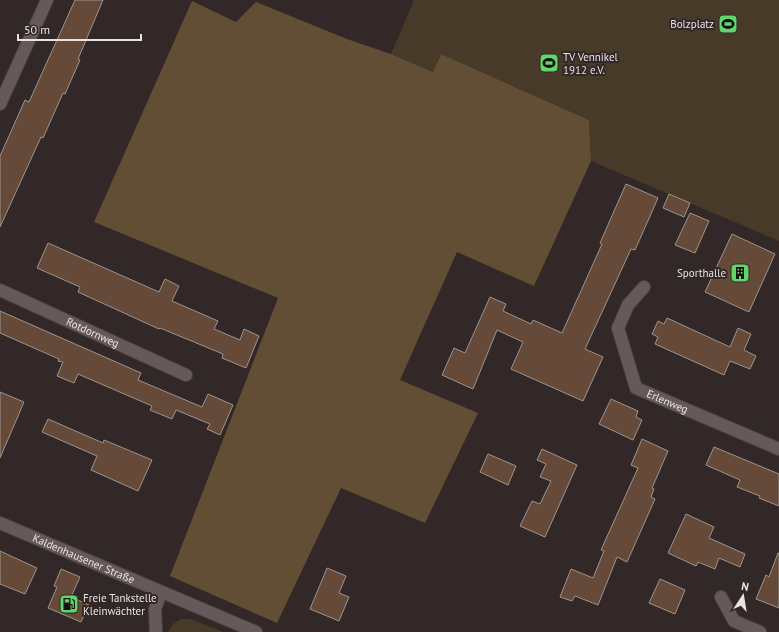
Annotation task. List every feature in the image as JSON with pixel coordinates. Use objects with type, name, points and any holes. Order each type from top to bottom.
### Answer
[{"type":"street","points":[[0,104],[47,0]]},
{"type":"street","name":"Erlenweg","points":[[644,287],[628,305],[618,328],[636,388],[779,449]]},
{"type":"street","name":"Rotdornweg","points":[[0,290],[186,375]]},
{"type":"street","name":"Kaldenhausener Straße","points":[[0,523],[256,632]]},
{"type":"street","points":[[156,632],[155,609],[161,592]]},
{"type":"street","points":[[721,597],[734,621],[760,632]]},
{"type":"shaded area","points":[[414,0],[779,0],[779,241],[591,161],[589,120],[441,54],[433,72],[391,54]]},
{"type":"shaded area","points":[[192,1],[236,22],[256,2],[347,39],[391,54],[433,72],[441,54],[589,120],[591,161],[534,286],[457,252],[400,380],[478,413],[425,523],[341,488],[277,623],[170,576],[278,298],[94,222]]},
{"type":"shaded area","points":[[181,619],[191,619],[223,632],[168,632],[173,624]]},
{"type":"building","points":[[75,0],[103,0],[65,94],[63,93],[43,138],[41,137],[0,227],[0,156],[25,100],[29,102]]},
{"type":"building","points":[[626,184],[658,198],[635,250],[631,249],[585,349],[603,357],[583,401],[511,369],[523,342],[497,330],[473,389],[442,375],[454,348],[465,353],[490,297],[506,304],[503,311],[531,324],[533,320],[562,333],[602,244],[600,243]]},
{"type":"building","points":[[669,194],[690,203],[684,217],[663,208]]},
{"type":"building","points":[[690,213],[709,221],[695,253],[675,245]]},
{"type":"building","name":"Sporthalle","points":[[732,234],[775,254],[749,312],[705,292]]},
{"type":"building","points":[[48,243],[159,292],[165,279],[179,286],[172,301],[218,321],[214,329],[240,340],[244,329],[259,336],[246,368],[222,358],[223,354],[160,328],[159,329],[78,292],[80,287],[37,268]]},
{"type":"building","points":[[0,311],[141,373],[138,380],[202,407],[208,394],[233,405],[220,435],[207,429],[210,424],[176,410],[172,419],[150,410],[152,406],[78,374],[74,383],[57,376],[63,362],[0,333]]},
{"type":"building","points":[[667,318],[730,347],[738,328],[751,334],[744,350],[756,356],[750,369],[730,361],[724,375],[655,344],[658,337],[652,334],[658,321],[664,324]]},
{"type":"building","points":[[0,392],[24,402],[0,458]]},
{"type":"building","points":[[611,399],[638,411],[636,417],[642,420],[633,440],[599,424]]},
{"type":"building","points":[[48,419],[103,443],[104,440],[152,460],[138,491],[91,470],[97,456],[42,432]]},
{"type":"building","points":[[642,439],[668,451],[652,488],[654,489],[651,497],[655,499],[627,562],[617,557],[598,605],[575,596],[572,601],[560,597],[571,569],[593,578],[604,551],[601,550],[638,468],[631,465]]},
{"type":"building","points":[[714,447],[779,474],[779,506],[759,498],[760,496],[737,487],[740,480],[706,465]]},
{"type":"building","points":[[542,449],[577,465],[545,537],[520,526],[532,501],[540,504],[551,481],[540,477],[546,464],[537,460]]},
{"type":"building","points":[[488,454],[516,466],[508,485],[480,472]]},
{"type":"building","points":[[686,514],[714,527],[709,538],[745,554],[740,567],[719,558],[715,569],[698,562],[696,566],[668,553]]},
{"type":"building","points":[[0,551],[37,568],[25,594],[0,584]]},
{"type":"building","points":[[778,553],[779,608],[756,599],[766,575],[769,577]]},
{"type":"building","points":[[327,568],[346,576],[339,593],[349,597],[339,621],[310,609]]},
{"type":"building","points":[[61,569],[80,577],[71,597],[89,605],[81,622],[48,608],[57,587],[54,586]]},
{"type":"building","points":[[660,579],[685,590],[675,614],[649,603]]},
{"type":"place","name":"Bolzplatz","points":[[728,24]]},
{"type":"place","name":"TV Vennikel 1912 e.V.","points":[[549,63]]},
{"type":"place","name":"Sporthalle","points":[[740,273]]},
{"type":"place","name":"Freie Tankstelle Kleinwächter","points":[[69,604]]}]
